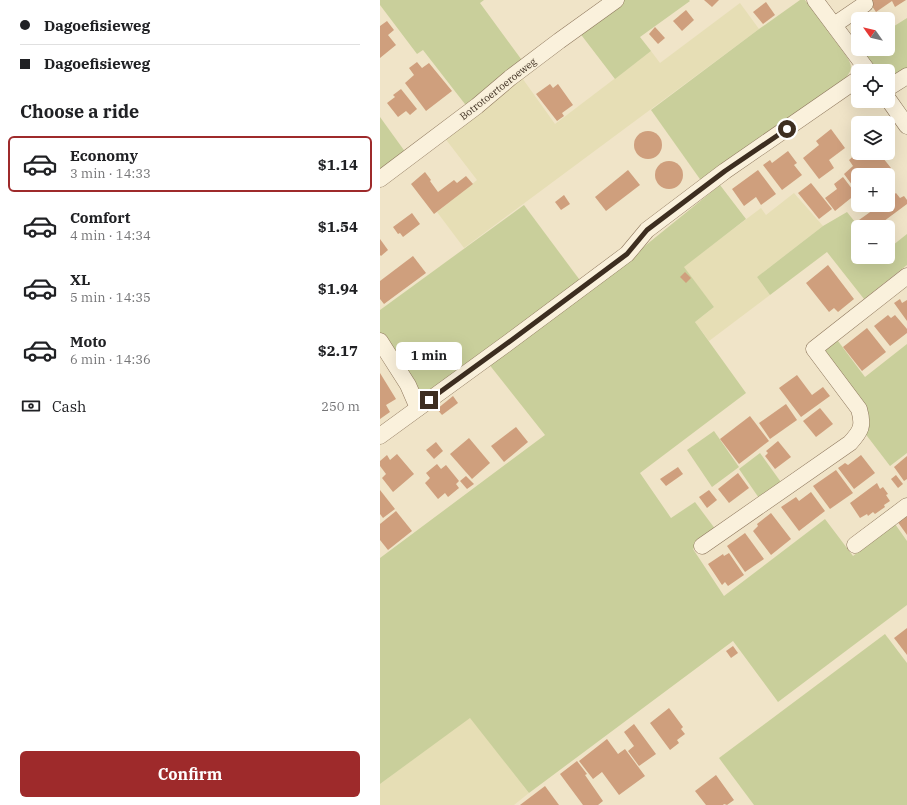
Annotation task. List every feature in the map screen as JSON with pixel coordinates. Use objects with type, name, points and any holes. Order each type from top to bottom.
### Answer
[{"type":"street","name":"Botrotoertoeroeweg","points":[[380,179],[477,106],[510,78],[616,0]]},
{"type":"street","points":[[815,0],[863,64]]},
{"type":"street","points":[[834,25],[865,4]]},
{"type":"street","points":[[895,84],[907,76]]},
{"type":"street","points":[[380,436],[627,254],[647,230],[725,171],[851,84]]},
{"type":"street","points":[[895,108],[905,120]]},
{"type":"street","points":[[702,546],[850,443],[859,434],[862,425],[862,418],[859,410],[814,349],[907,276]]},
{"type":"street","points":[[380,341],[408,385],[418,408]]},
{"type":"street","points":[[855,545],[907,506]]},
{"type":"shaded area","points":[[740,3],[759,29],[464,248],[437,212],[477,180],[444,137],[520,75],[555,124],[651,51],[660,63]]},
{"type":"shaded area","points":[[794,193],[823,226],[757,277],[770,295],[709,341],[695,322],[714,307],[683,267],[761,208],[766,215]]},
{"type":"shaded area","points":[[470,717],[529,793],[514,805],[380,805],[380,784]]},
{"type":"green space","points":[[380,0],[484,0],[480,3],[524,63],[468,108],[423,50],[417,54],[380,5]]},
{"type":"green space","points":[[623,0],[690,1],[640,37],[651,51],[615,79],[579,32]]},
{"type":"green space","points":[[800,0],[805,0],[847,57],[851,68],[845,79],[702,182],[651,110]]},
{"type":"green space","points":[[907,18],[907,71],[895,77],[895,64],[871,64],[866,56],[895,56],[895,26]]},
{"type":"green space","points":[[380,117],[406,153],[380,173]]},
{"type":"green space","points":[[720,185],[746,219],[684,267],[714,307],[695,322],[746,393],[640,473],[671,518],[695,502],[716,530],[693,549],[724,596],[825,519],[853,556],[895,524],[907,541],[907,605],[778,702],[733,641],[529,793],[470,718],[380,784],[380,558],[545,435],[488,363],[630,258]]},
{"type":"green space","points":[[524,205],[582,283],[421,398],[380,335],[380,310]]},
{"type":"green space","points":[[847,212],[853,220],[851,220],[851,264],[895,264],[895,243],[907,234],[907,265],[864,299],[827,252],[770,295],[757,277],[823,226]]},
{"type":"green space","points":[[835,337],[865,377],[907,344],[907,453],[890,466],[864,432],[824,349]]},
{"type":"green space","points":[[714,431],[739,467],[712,487],[687,450]]},
{"type":"green space","points":[[760,453],[783,485],[761,501],[739,469]]},
{"type":"green space","points":[[885,634],[907,663],[907,805],[754,805],[719,758]]},
{"type":"building","points":[[704,0],[719,0],[712,7]]},
{"type":"building","points":[[868,0],[906,0],[895,7],[892,1],[876,12]]},
{"type":"building","points":[[766,2],[775,15],[763,24],[753,12]]},
{"type":"building","points":[[686,10],[694,20],[682,31],[673,21]]},
{"type":"building","points":[[387,21],[394,30],[388,35],[396,45],[380,58],[380,26]]},
{"type":"building","points":[[655,27],[665,38],[658,44],[649,34]]},
{"type":"building","points":[[417,62],[422,68],[429,63],[452,91],[426,111],[405,83],[414,75],[409,68]]},
{"type":"building","points":[[550,84],[553,88],[558,84],[573,105],[562,113],[564,116],[557,121],[536,94]]},
{"type":"building","points":[[401,89],[417,109],[410,115],[406,111],[398,117],[387,103],[395,97],[393,95]]},
{"type":"building","points":[[831,129],[845,148],[829,160],[834,168],[819,179],[803,158],[819,145],[816,141]]},
{"type":"building","points":[[648,131],[658,135],[662,145],[658,155],[648,159],[638,155],[634,145],[638,135]]},
{"type":"building","points":[[788,151],[797,163],[794,165],[802,175],[782,190],[763,165],[770,160],[772,163]]},
{"type":"building","points":[[851,158],[851,160],[885,160],[891,168],[851,168],[851,184],[844,174],[853,166],[849,160]]},
{"type":"building","points":[[669,161],[679,165],[683,175],[679,185],[669,189],[659,185],[655,175],[659,165]]},
{"type":"building","points":[[628,170],[640,185],[606,211],[595,197]]},
{"type":"building","points":[[758,170],[776,194],[761,205],[756,197],[744,206],[732,189]]},
{"type":"building","points":[[425,172],[438,192],[454,180],[457,183],[466,176],[473,184],[434,214],[411,184]]},
{"type":"building","points":[[843,177],[851,187],[851,198],[835,211],[825,198],[837,189],[834,184]]},
{"type":"building","points":[[811,183],[832,209],[819,219],[798,193]]},
{"type":"building","points":[[896,193],[900,198],[904,196],[907,200],[907,204],[885,220],[859,220],[870,212],[895,212]]},
{"type":"building","points":[[564,195],[570,204],[561,210],[555,202]]},
{"type":"building","points":[[412,213],[420,224],[403,237],[400,233],[398,234],[393,227]]},
{"type":"building","points":[[380,239],[388,250],[381,256],[380,255]]},
{"type":"building","points":[[413,256],[426,273],[384,304],[380,299],[380,281]]},
{"type":"building","points":[[828,265],[854,299],[838,312],[834,308],[829,312],[806,283]]},
{"type":"building","points":[[685,272],[691,278],[686,283],[680,277]]},
{"type":"building","points":[[900,299],[902,303],[907,300],[907,321],[894,303]]},
{"type":"building","points":[[888,315],[891,318],[895,315],[907,329],[907,333],[890,346],[874,326]]},
{"type":"building","points":[[867,328],[886,352],[862,371],[843,347]]},
{"type":"building","points":[[380,373],[396,399],[386,405],[390,412],[380,419]]},
{"type":"building","points":[[797,375],[812,395],[823,387],[830,396],[801,417],[779,388]]},
{"type":"building","points":[[453,396],[458,403],[442,415],[437,409]]},
{"type":"building","points":[[786,404],[797,420],[770,439],[759,423]]},
{"type":"building","points":[[820,408],[833,424],[816,437],[803,421]]},
{"type":"building","points":[[750,416],[769,441],[739,464],[720,439]]},
{"type":"building","points":[[516,427],[528,442],[504,462],[491,446]]},
{"type":"building","points":[[469,438],[490,463],[472,479],[450,454]]},
{"type":"building","points":[[778,441],[791,457],[775,469],[765,456],[768,453],[766,451]]},
{"type":"building","points":[[436,442],[443,451],[434,459],[426,450]]},
{"type":"building","points":[[397,454],[414,474],[393,492],[382,478],[386,474],[380,466],[380,461],[387,455],[390,460]]},
{"type":"building","points":[[861,455],[875,473],[854,489],[838,468],[845,463],[848,465]]},
{"type":"building","points":[[907,456],[907,479],[904,481],[894,467]]},
{"type":"building","points":[[437,464],[441,469],[446,465],[459,481],[456,484],[459,488],[448,497],[445,493],[438,499],[425,483],[430,478],[426,473]]},
{"type":"building","points":[[678,467],[683,474],[666,486],[660,479]]},
{"type":"building","points":[[836,470],[853,493],[830,509],[813,486]]},
{"type":"building","points":[[738,473],[749,488],[729,503],[718,489]]},
{"type":"building","points":[[896,475],[903,484],[898,488],[891,479]]},
{"type":"building","points":[[466,476],[474,484],[467,489],[460,481]]},
{"type":"building","points":[[877,483],[880,489],[883,487],[888,494],[886,495],[890,501],[884,505],[885,507],[875,514],[873,512],[868,516],[867,514],[860,518],[850,503]]},
{"type":"building","points":[[380,490],[395,509],[383,518],[380,514]]},
{"type":"building","points":[[709,490],[717,500],[707,508],[699,497]]},
{"type":"building","points":[[811,492],[825,511],[799,531],[781,507],[796,497],[799,501]]},
{"type":"building","points":[[396,511],[412,531],[388,550],[380,540],[380,524]]},
{"type":"building","points":[[771,513],[791,539],[771,555],[753,531],[758,526],[757,524]]},
{"type":"building","points":[[907,514],[907,535],[897,521]]},
{"type":"building","points":[[745,533],[764,559],[745,572],[727,546]]},
{"type":"building","points":[[729,553],[744,575],[728,586],[725,582],[722,585],[708,564],[723,554],[724,556]]},
{"type":"building","points":[[907,628],[907,655],[894,638]]},
{"type":"building","points":[[733,646],[738,653],[731,658],[726,651]]},
{"type":"building","points":[[669,708],[683,727],[681,729],[685,734],[677,740],[679,743],[670,750],[650,723]]},
{"type":"building","points":[[634,724],[656,754],[639,766],[628,751],[634,746],[624,732]]},
{"type":"building","points":[[607,739],[618,754],[625,749],[645,776],[619,795],[602,772],[593,779],[579,761]]},
{"type":"building","points":[[577,761],[587,774],[585,775],[603,801],[598,805],[583,805],[560,774]]},
{"type":"building","points":[[716,775],[734,800],[727,805],[706,805],[695,791]]},
{"type":"building","points":[[545,786],[559,805],[520,805]]},
{"type":"route","points":[[429,400],[627,254],[647,230],[725,171],[787,129]]}]
